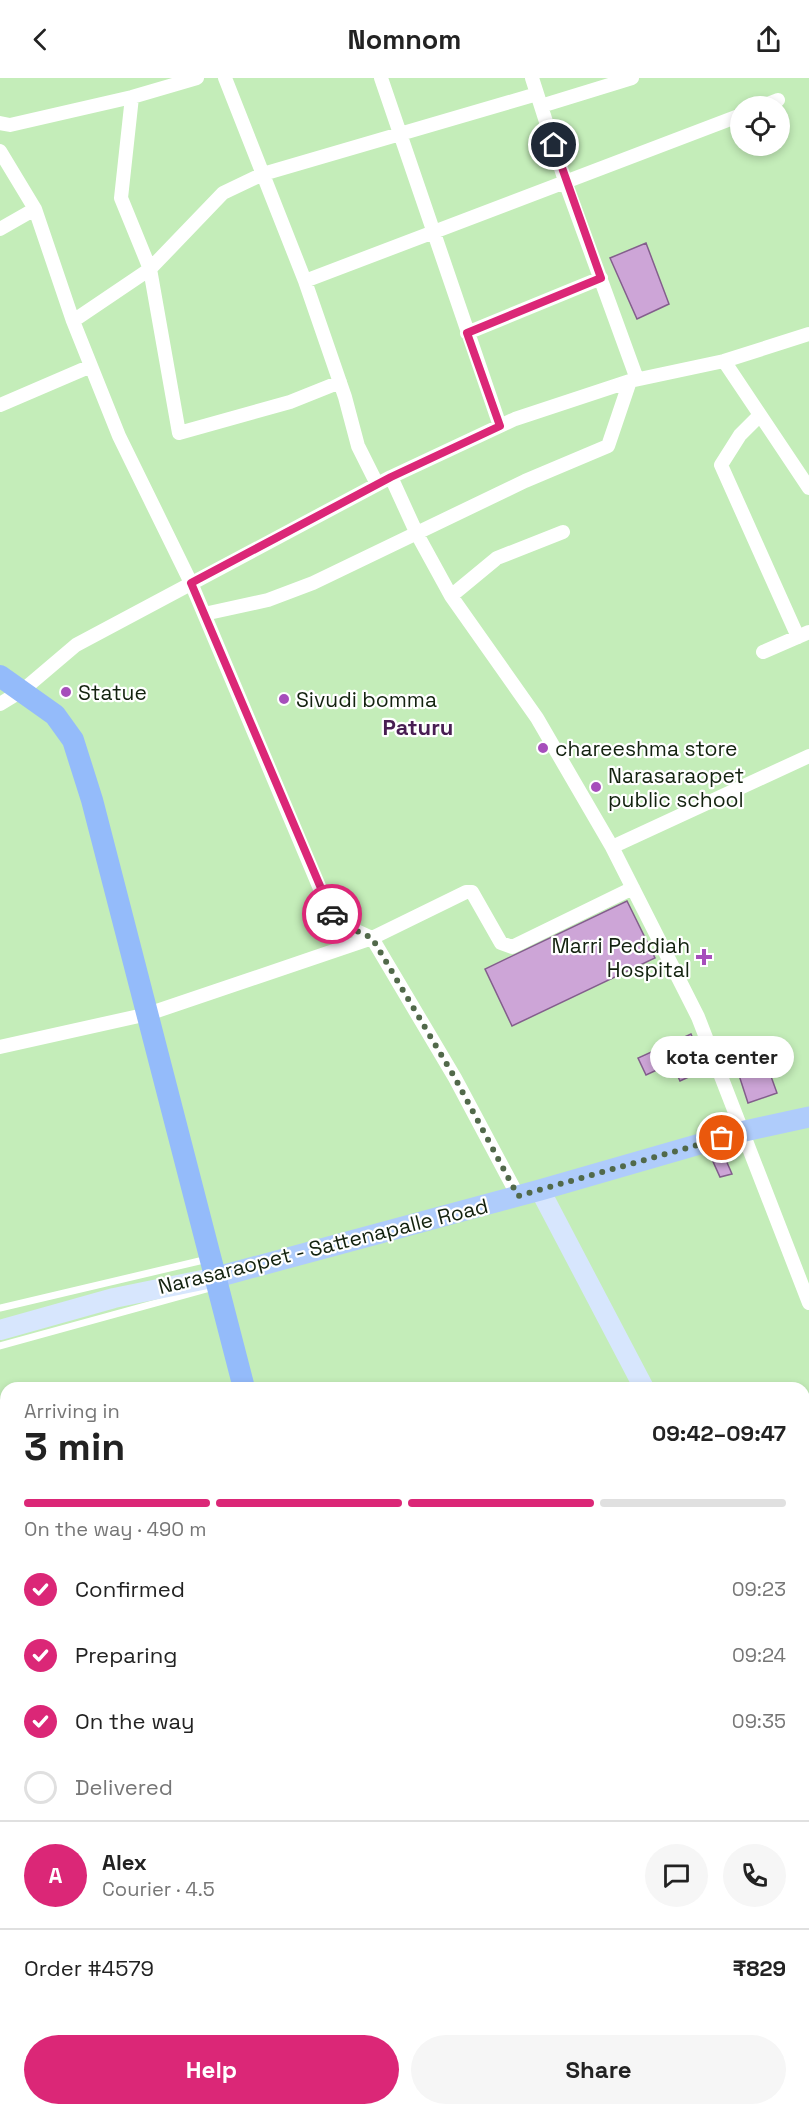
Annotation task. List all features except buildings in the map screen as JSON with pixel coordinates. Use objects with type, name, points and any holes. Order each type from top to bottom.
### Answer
[{"type":"highway","points":[[0,676],[23,690],[55,715],[73,740],[148,1014],[243,1382]]},
{"type":"main road","name":"Narasaraopet - Sattenapalle Road","points":[[0,1330],[114,1298],[518,1196],[745,1131],[809,1117]]},
{"type":"main road","points":[[540,1190],[641,1382]]},
{"type":"street","points":[[0,123],[10,125],[132,97],[197,78]]},
{"type":"street","points":[[225,78],[304,281],[340,382],[358,446],[376,484]]},
{"type":"street","points":[[381,78],[432,233],[500,426]]},
{"type":"street","points":[[204,614],[267,600],[304,587],[525,481],[608,446],[634,380],[532,78]]},
{"type":"street","points":[[73,321],[150,269],[223,193],[263,174],[400,135],[632,78]]},
{"type":"street","points":[[132,97],[121,198],[150,269],[179,433],[290,402],[340,382]]},
{"type":"street","points":[[304,281],[566,184],[730,119]]},
{"type":"street","points":[[0,151],[35,209],[73,321],[119,436],[191,583],[329,910],[337,922],[372,938],[455,1078],[518,1196]]},
{"type":"street","points":[[0,230],[35,209]]},
{"type":"street","points":[[467,333],[601,278]]},
{"type":"street","points":[[0,704],[23,690],[76,645],[376,484],[500,426],[634,380],[724,361],[809,334]]},
{"type":"street","points":[[724,361],[809,488]]},
{"type":"street","points":[[0,405],[91,366]]},
{"type":"street","points":[[760,415],[740,435],[721,465],[803,635],[763,652]]},
{"type":"street","points":[[391,477],[417,534],[451,596],[537,718],[612,847],[633,888],[698,1017],[745,1131],[809,1303]]},
{"type":"street","points":[[451,596],[497,558],[563,532]]},
{"type":"street","points":[[612,847],[809,756]]},
{"type":"street","points":[[0,1047],[148,1014],[372,938],[466,892],[472,892],[501,943],[512,947],[633,888]]},
{"type":"lane","points":[[0,1308],[216,1273]]},
{"type":"lane","points":[[0,1346],[216,1273]]},
{"type":"way so far","points":[[332,914],[337,922],[372,938],[455,1078],[518,1196],[722,1138]]},
{"type":"place","name":"Statue","points":[[66,692]]},
{"type":"place","name":"Sivudi bomma","points":[[284,699]]},
{"type":"place","name":"chareeshma store","points":[[543,748]]},
{"type":"place","name":"Narasaraopet public school","points":[[596,787]]},
{"type":"place","name":"Marri Peddiah Hospital","points":[[704,957]]},
{"type":"place","name":"kota center","points":[[722,1138]]},
{"type":"district","name":"Paturu","points":[[418,727]]},
{"type":"route","points":[[332,914],[191,583],[391,477],[500,426],[467,333],[601,278],[554,145]]}]
